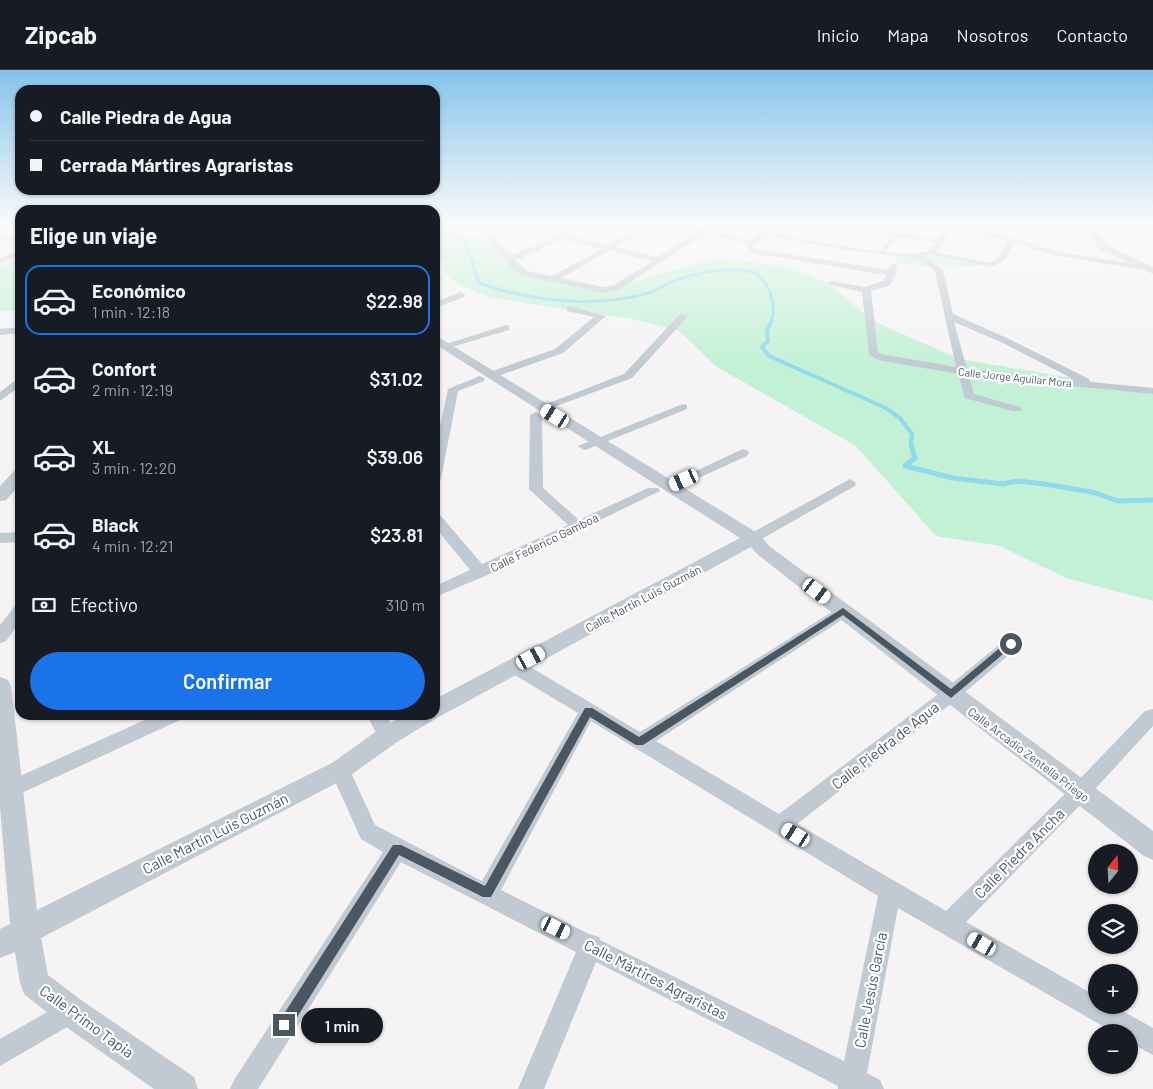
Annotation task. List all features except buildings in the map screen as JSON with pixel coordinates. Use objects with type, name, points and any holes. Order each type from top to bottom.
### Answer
[{"type":"street","points":[[520,271],[524,274],[603,290],[618,287],[642,271]]},
{"type":"street","points":[[552,280],[569,271]]},
{"type":"street","points":[[874,271],[892,274]]},
{"type":"street","points":[[832,284],[866,290],[887,283],[893,271]]},
{"type":"street","points":[[938,271],[969,396],[1016,408]]},
{"type":"street","name":"Calle Jorge Aguilar Mora","points":[[866,290],[873,353],[878,357],[962,372],[1153,391]]},
{"type":"street","points":[[440,303],[461,295]]},
{"type":"street","points":[[440,453],[453,389],[558,351],[601,316],[570,309]]},
{"type":"street","points":[[577,525],[536,489],[539,412],[628,376],[683,316]]},
{"type":"street","points":[[950,316],[1006,340],[1091,384]]},
{"type":"street","points":[[440,344],[506,328]]},
{"type":"street","points":[[0,332],[15,330]]},
{"type":"street","name":"Calle Arcadio Zentella Priego","points":[[440,346],[539,412],[590,443],[669,486],[753,544],[1079,793],[1153,847]]},
{"type":"street","points":[[0,398],[15,384]]},
{"type":"street","points":[[590,443],[683,407]]},
{"type":"street","name":"Calle Arcadio Zentella Priego","points":[[590,443],[653,491],[753,544]]},
{"type":"street","points":[[669,486],[743,453]]},
{"type":"street","points":[[0,496],[15,480]]},
{"type":"street","name":"Calle Martín Luis Guzmán","points":[[440,707],[514,666],[753,544],[850,483]]},
{"type":"street","name":"Calle Federico Gamboa","points":[[440,590],[653,491]]},
{"type":"street","points":[[440,524],[480,572]]},
{"type":"street","points":[[0,538],[15,537]]},
{"type":"street","points":[[639,742],[843,611]]},
{"type":"street","points":[[0,636],[15,617]]},
{"type":"street","name":"Calle Piedra de Agua","points":[[780,825],[951,694],[1011,644]]},
{"type":"street","points":[[514,666],[890,891],[1153,1042]]},
{"type":"street","points":[[0,686],[5,792],[163,720]]},
{"type":"street","points":[[487,893],[588,711]]},
{"type":"street","name":"Calle Piedra Ancha","points":[[948,924],[1079,793],[1151,716]]},
{"type":"street","name":"Calle Martín Luis Guzmán","points":[[12,937],[340,770],[383,725],[404,720]]},
{"type":"street","name":"Calle Mártires Agraristas","points":[[340,770],[368,832],[591,945],[858,1086]]},
{"type":"street","name":"Calle Primo Tapia","points":[[5,792],[12,937],[35,983],[70,1011],[182,1089]]},
{"type":"street","points":[[244,1089],[397,848]]},
{"type":"street","name":"Calle Jesús García","points":[[858,1086],[890,891]]},
{"type":"street","points":[[531,1089],[591,945]]},
{"type":"street","points":[[0,1053],[70,1011]]},
{"type":"green space","points":[[0,271],[15,271],[15,310],[0,311]]},
{"type":"green space","points":[[443,271],[528,271],[604,290],[672,271],[797,271],[828,283],[873,321],[960,359],[1153,392],[1153,601],[1066,578],[1000,546],[936,536],[856,446],[717,367],[678,330],[628,318],[491,298],[456,283]]},
{"type":"waterway","points":[[475,271],[479,283],[499,289],[540,298],[582,301],[603,301],[648,293],[669,283],[697,274],[723,271]]},
{"type":"waterway","points":[[744,271],[761,278],[769,291],[773,306],[771,321]]},
{"type":"waterway","points":[[772,320],[767,331],[768,341],[762,347],[769,356],[886,408],[900,418],[912,434],[911,445]]},
{"type":"waterway","points":[[911,445],[915,458],[905,466],[953,478],[1003,484],[1018,481],[1044,484],[1092,492],[1118,501],[1153,500]]},
{"type":"route","points":[[284,1025],[397,848],[487,893],[588,711],[639,742],[843,611],[951,694],[1011,644]]}]
